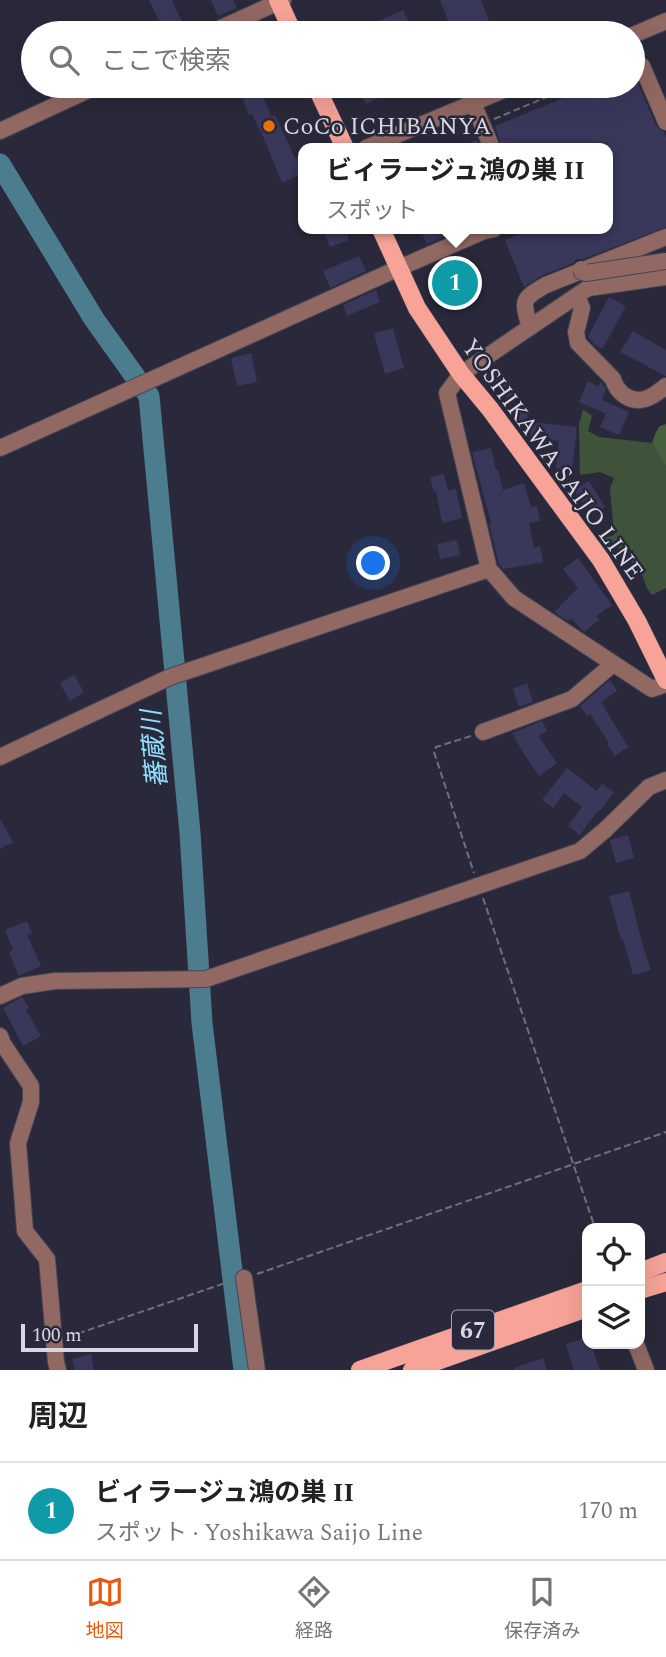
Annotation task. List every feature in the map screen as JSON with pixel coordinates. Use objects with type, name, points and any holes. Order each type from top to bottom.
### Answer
[{"type":"main road","points":[[280,1],[288,21]]},
{"type":"main road","points":[[322,98],[343,143]]},
{"type":"main road","name":"YOSHIKAWA SAIJO LINE","points":[[383,234],[417,308],[461,374],[490,409],[601,560],[636,621],[666,682]]},
{"type":"main road","points":[[645,1270],[666,1262]]},
{"type":"main road","points":[[645,1288],[666,1282]]},
{"type":"main road","name":"67","points":[[360,1370],[582,1292]]},
{"type":"main road","name":"67","points":[[412,1370],[582,1310]]},
{"type":"street","points":[[236,21],[280,1]]},
{"type":"street","points":[[645,30],[666,21]]},
{"type":"street","points":[[645,73],[666,122]]},
{"type":"street","points":[[0,131],[71,98]]},
{"type":"street","points":[[378,143],[485,98]]},
{"type":"street","points":[[473,103],[490,143]]},
{"type":"street","points":[[0,448],[477,234]]},
{"type":"street","points":[[530,327],[524,308],[530,293],[666,237]]},
{"type":"street","points":[[581,269],[586,273],[666,261]]},
{"type":"street","points":[[666,277],[588,288],[461,374],[447,393],[489,569],[514,598],[652,689],[666,682]]},
{"type":"street","points":[[577,296],[582,307],[576,332],[578,343],[613,379],[620,394],[644,400],[666,386]]},
{"type":"street","points":[[0,757],[175,675],[489,569]]},
{"type":"street","points":[[483,732],[572,699],[613,664]]},
{"type":"street","points":[[0,996],[22,986],[55,981],[200,980],[580,851],[606,830],[649,787],[666,780]]},
{"type":"street","points":[[0,1036],[31,1086],[31,1102],[19,1143],[25,1231],[47,1259],[55,1362],[58,1370]]},
{"type":"street","points":[[244,1278],[257,1370]]},
{"type":"street","points":[[638,1349],[646,1370]]},
{"type":"path","points":[[482,124],[544,98]]},
{"type":"path","points":[[483,732],[436,747],[434,752],[593,1223]]},
{"type":"path","points":[[244,1278],[666,1132]]},
{"type":"path","points":[[54,1340],[226,1283]]},
{"type":"green space","points":[[583,409],[592,416],[588,431],[599,437],[652,443],[666,467],[666,588],[652,595],[630,558],[634,550],[619,549],[604,538],[614,535],[610,488],[614,478],[600,472],[580,475],[579,425]]},
{"type":"green space","points":[[666,424],[666,467],[652,443],[660,426]]},
{"type":"building","points":[[149,0],[172,0],[182,21],[159,21]]},
{"type":"building","points":[[211,0],[233,0],[237,8],[218,16]]},
{"type":"building","points":[[440,0],[481,0],[489,21],[448,21]]},
{"type":"building","points":[[403,10],[408,21],[378,21]]},
{"type":"building","points":[[242,98],[264,98],[295,158],[298,157],[298,175],[282,183],[252,114],[249,115]]},
{"type":"building","points":[[363,98],[378,98],[366,104]]},
{"type":"building","points":[[563,98],[644,98],[656,126],[664,132],[666,138],[666,227],[577,259],[524,287],[505,240],[520,234],[613,234],[613,143],[500,143],[495,126]]},
{"type":"building","points":[[325,234],[347,234],[349,240],[330,247]]},
{"type":"building","points":[[422,234],[451,234],[427,244]]},
{"type":"building","points":[[359,256],[366,271],[330,288],[323,271]]},
{"type":"building","points":[[454,260],[472,299],[455,306],[438,268]]},
{"type":"building","points":[[376,290],[380,302],[347,316],[343,305]]},
{"type":"building","points":[[609,297],[626,306],[603,348],[600,348],[588,337]]},
{"type":"building","points":[[393,328],[404,368],[385,374],[374,333]]},
{"type":"building","points":[[633,331],[666,350],[666,376],[620,352]]},
{"type":"building","points":[[251,353],[257,382],[237,386],[231,358]]},
{"type":"building","points":[[498,367],[516,392],[507,399],[488,373]]},
{"type":"building","points":[[588,381],[598,387],[601,382],[606,390],[602,400],[629,412],[619,435],[600,427],[606,414],[579,402]]},
{"type":"building","points":[[517,405],[528,406],[527,422],[516,422]]},
{"type":"building","points":[[532,422],[577,427],[572,470],[556,468],[559,441],[530,438]]},
{"type":"building","points":[[491,448],[503,490],[524,483],[531,507],[537,506],[540,521],[529,523],[534,548],[540,546],[543,562],[503,569],[499,564],[472,452]]},
{"type":"building","points":[[444,474],[448,491],[456,489],[462,518],[442,523],[436,491],[434,492],[430,477]]},
{"type":"building","points":[[589,481],[605,507],[590,516],[574,490]]},
{"type":"building","points":[[457,540],[460,555],[440,559],[437,544]]},
{"type":"building","points":[[578,558],[612,605],[596,616],[599,620],[584,632],[571,618],[568,621],[554,612],[578,588],[563,569]]},
{"type":"building","points":[[74,675],[84,692],[70,701],[60,683]]},
{"type":"building","points":[[610,680],[617,691],[601,702],[628,747],[615,756],[590,714],[587,716],[580,706]]},
{"type":"building","points":[[527,683],[533,702],[519,707],[513,689]]},
{"type":"building","points":[[542,721],[547,731],[538,736],[557,763],[539,776],[512,733]]},
{"type":"building","points":[[567,768],[597,791],[602,784],[614,792],[580,835],[568,826],[582,807],[564,793],[553,808],[542,800]]},
{"type":"building","points":[[0,819],[13,842],[0,849]]},
{"type":"building","points":[[628,835],[634,858],[616,863],[610,840]]},
{"type":"building","points":[[629,891],[651,970],[633,975],[609,896]]},
{"type":"building","points":[[27,921],[32,933],[27,935],[41,966],[19,976],[9,952],[13,950],[5,930]]},
{"type":"building","points":[[22,997],[41,1036],[23,1046],[3,1008]]},
{"type":"building","points":[[582,1339],[582,1349],[593,1349],[600,1370],[574,1370],[566,1344]]},
{"type":"building","points":[[91,1354],[94,1370],[75,1370],[72,1359]]},
{"type":"building","points":[[543,1358],[547,1370],[514,1370],[514,1368]]},
{"type":"waterway","name":"蕃蔵川","points":[[0,164],[94,319],[149,396],[190,833],[202,1023],[244,1370]]},
{"type":"place","name":"CoCo ICHIBANYA","points":[[269,126]]},
{"type":"place","name":"ビィラージュ鴻の巣 II","points":[[455,283]]}]
